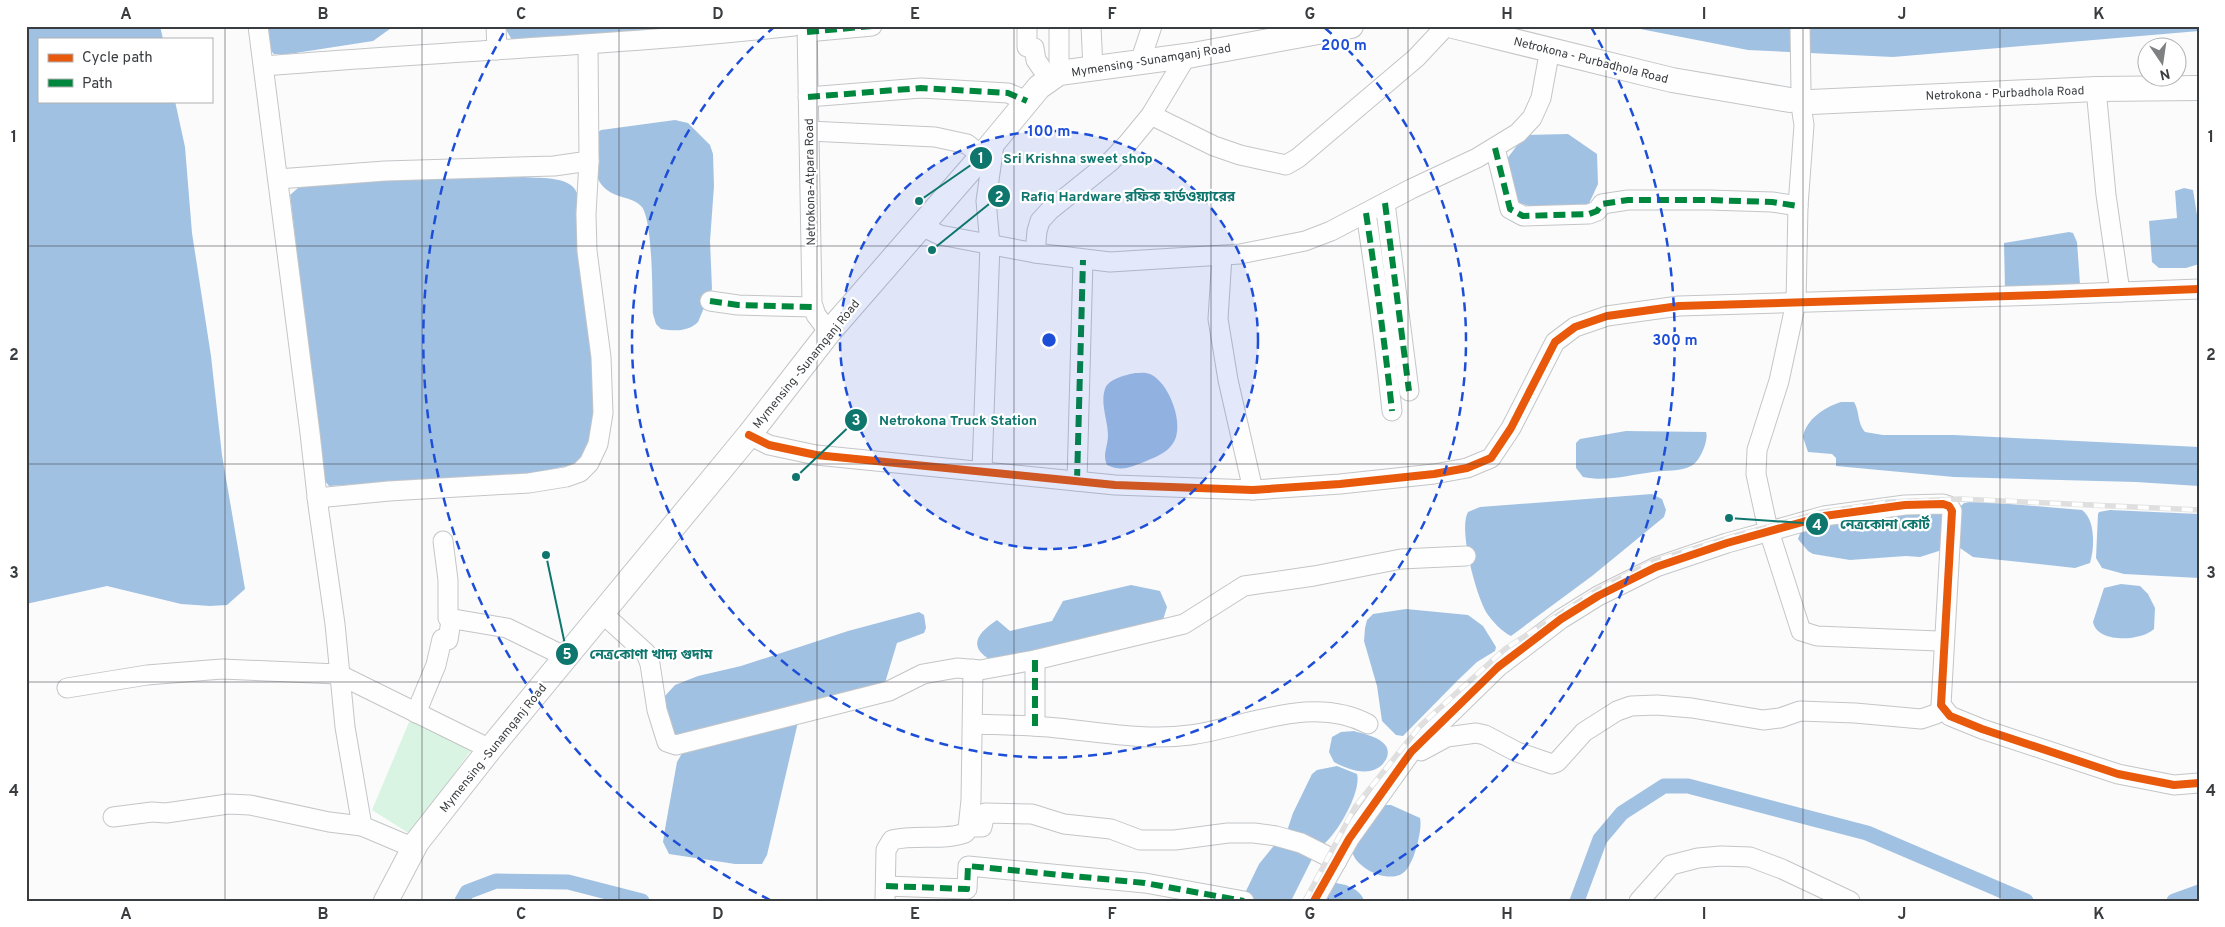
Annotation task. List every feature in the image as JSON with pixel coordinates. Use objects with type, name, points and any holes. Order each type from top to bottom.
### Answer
[{"type":"main road","name":"Mymensing -Sunamganj Road","points":[[390,899],[414,848],[490,750],[749,435],[829,332],[982,156],[1039,87],[1054,76],[1188,55],[1351,26]]},
{"type":"main road","name":"Netrokona - Purbadhola Road","points":[[1453,26],[1672,80],[1801,97],[2199,88]]},
{"type":"street","points":[[258,26],[317,498],[335,624],[338,674],[362,826]]},
{"type":"street","points":[[496,26],[497,50]]},
{"type":"street","points":[[264,66],[802,28],[872,26]]},
{"type":"street","points":[[1027,26],[1026,44],[1028,47],[1034,48],[1038,63],[1054,76]]},
{"type":"street","points":[[1054,76],[1059,26]]},
{"type":"street","points":[[1091,26],[1093,69]]},
{"type":"street","points":[[1140,62],[1152,26]]},
{"type":"street","points":[[1151,114],[1214,146],[1240,155],[1286,165],[1298,158],[1416,58],[1446,26]]},
{"type":"street","points":[[1800,26],[1801,97],[1804,126],[1798,206],[1796,302],[1779,380],[1757,450],[1756,474],[1769,531],[1801,631],[1817,636],[1938,641]]},
{"type":"street","name":"Netrokona-Atpara Road","points":[[802,28],[808,97],[813,307]]},
{"type":"street","points":[[317,498],[389,491],[529,483],[566,477],[580,472],[589,464],[598,444],[603,413],[601,357],[587,251],[586,214],[590,161],[588,44]]},
{"type":"street","points":[[921,226],[940,235],[1035,253],[1110,262],[1222,256],[1305,241],[1331,231],[1495,148],[1518,133],[1532,118],[1541,98],[1550,49]]},
{"type":"street","points":[[1035,253],[1040,221],[1050,210],[1111,161],[1151,114],[1188,55]]},
{"type":"street","points":[[808,97],[922,88],[1008,93],[1027,101]]},
{"type":"street","points":[[2096,89],[2106,195],[2120,292]]},
{"type":"street","points":[[809,131],[935,137],[967,144],[982,156]]},
{"type":"street","points":[[982,471],[990,244],[987,189],[994,145],[999,136]]},
{"type":"street","points":[[1495,148],[1510,209],[1523,216],[1589,214],[1597,210],[1602,204],[1628,200],[1745,201],[1798,206]]},
{"type":"street","points":[[278,179],[385,171],[554,166],[590,161]]},
{"type":"street","points":[[1385,202],[1409,391]]},
{"type":"street","points":[[1366,213],[1377,281],[1392,411]]},
{"type":"street","points":[[1222,256],[1218,319],[1228,380],[1253,490]]},
{"type":"street","points":[[1077,481],[1083,260]]},
{"type":"street","points":[[749,435],[769,445],[816,455],[1115,485],[1253,490],[1340,484],[1434,474],[1480,464],[1491,458],[1500,447],[1555,342],[1562,335],[1589,321],[1625,313],[1679,306],[2199,289]]},
{"type":"street","points":[[710,301],[738,305],[813,307],[816,315],[829,332]]},
{"type":"street","points":[[1314,901],[1350,839],[1410,752],[1498,667],[1561,619],[1598,596],[1656,567],[1769,531],[1824,516],[1856,510],[1905,505],[1949,506],[1952,511],[1940,705],[1950,716],[1982,729],[2118,774],[2174,786],[2199,782]]},
{"type":"street","points":[[416,714],[436,665],[442,639],[448,640],[451,621],[448,618],[447,565],[443,541]]},
{"type":"street","points":[[602,613],[646,653],[650,664],[661,723],[668,742],[676,745],[889,691],[922,674],[957,668],[980,670],[1035,660],[1184,624],[1244,586],[1314,576],[1401,558],[1466,556]]},
{"type":"street","points":[[448,618],[507,628],[566,657]]},
{"type":"street","points":[[1035,660],[1035,726]]},
{"type":"street","points":[[67,688],[148,675],[222,669],[338,674],[490,750]]},
{"type":"street","points":[[973,669],[971,800],[968,827],[965,834],[960,835],[906,837],[892,840],[886,850],[886,893],[967,889],[968,866],[1145,883],[1244,901]]},
{"type":"street","points":[[1410,752],[1420,751],[1447,737],[1476,734],[1485,735],[1516,752],[1552,764],[1557,762],[1584,732],[1617,711],[1631,706],[1657,705],[1692,708],[1763,720],[1780,718],[1800,711],[1854,712],[1921,719],[1930,717],[1942,708]]},
{"type":"street","points":[[973,724],[1035,726],[1155,737],[1189,735],[1297,712],[1321,710],[1347,714],[1368,724]]},
{"type":"street","points":[[113,817],[152,812],[166,813],[228,804],[250,805],[329,822],[362,826],[414,848]]},
{"type":"street","points":[[968,827],[982,827],[985,813],[994,813],[1032,814],[1064,824],[1111,829],[1140,840],[1174,840],[1228,833],[1254,833],[1276,836],[1301,843],[1337,861]]},
{"type":"street","points":[[1639,901],[1671,865],[1698,858],[1721,856],[1750,857],[1782,869],[1850,901]]},
{"type":"green space","points":[[410,720],[472,749],[410,834],[372,810]]},
{"type":"water","points":[[28,26],[160,26],[163,38],[38,38],[38,102],[175,102],[185,147],[192,233],[211,356],[222,455],[245,589],[227,605],[181,604],[107,586],[26,604],[26,29]]},
{"type":"water","points":[[265,26],[394,26],[373,41],[289,54],[274,54],[270,50]]},
{"type":"water","points":[[504,26],[706,26],[513,42]]},
{"type":"water","points":[[1625,26],[2199,26],[2199,31],[1893,57],[1748,50]]},
{"type":"water","points":[[675,120],[688,123],[710,145],[713,154],[714,186],[710,241],[712,289],[698,322],[690,328],[676,330],[661,329],[656,324],[653,314],[650,242],[646,215],[640,205],[611,193],[604,187],[596,173],[595,164],[595,134],[601,130]]},
{"type":"water","points":[[1568,134],[1597,154],[1598,184],[1587,208],[1555,214],[1513,201],[1503,164],[1525,135]]},
{"type":"water","points":[[524,177],[563,181],[575,189],[578,196],[592,356],[594,407],[594,425],[585,457],[571,465],[534,473],[329,486],[325,481],[290,195],[298,188],[310,185],[400,178]]},
{"type":"water","points":[[2184,188],[2193,190],[2199,227],[2199,264],[2186,268],[2159,268],[2152,262],[2149,221],[2177,218],[2175,191]]},
{"type":"water","points":[[2069,232],[2073,233],[2077,242],[2080,284],[2005,288],[2004,243]]},
{"type":"water","points":[[1135,373],[1150,374],[1157,378],[1168,392],[1177,420],[1176,437],[1171,447],[1158,456],[1130,467],[1112,467],[1107,465],[1105,454],[1108,430],[1104,406],[1105,389],[1118,378]]},
{"type":"water","points":[[1841,402],[1854,402],[1862,429],[1865,432],[1883,435],[1954,435],[2199,447],[2199,486],[2136,482],[1954,477],[1836,466],[1836,458],[1832,454],[1808,452],[1803,437],[1812,419],[1829,407]]},
{"type":"water","points":[[1626,431],[1706,432],[1707,436],[1698,460],[1686,468],[1609,478],[1583,477],[1576,468],[1576,443],[1580,439]]},
{"type":"water","points":[[1652,494],[1662,499],[1666,510],[1664,517],[1592,576],[1511,636],[1501,629],[1488,615],[1482,604],[1473,577],[1467,547],[1465,520],[1468,512],[1480,507]]},
{"type":"water","points":[[1975,501],[2082,510],[2092,527],[2093,549],[2090,563],[2075,568],[1973,557],[1960,548],[1961,506],[1964,503]]},
{"type":"water","points":[[1941,509],[1944,516],[1942,550],[1920,557],[1906,556],[1850,560],[1813,554],[1798,539],[1802,528]]},
{"type":"water","points":[[2110,510],[2199,514],[2199,578],[2124,574],[2102,568],[2096,558],[2098,514],[2099,512]]},
{"type":"water","points":[[2121,584],[2140,586],[2148,594],[2155,608],[2154,629],[2148,633],[2130,638],[2120,638],[2103,634],[2096,629],[2093,622],[2104,588]]},
{"type":"water","points":[[1131,585],[1160,591],[1167,607],[1163,620],[1106,638],[991,660],[979,650],[977,644],[981,634],[997,620],[1010,631],[1052,621],[1063,601]]},
{"type":"water","points":[[1406,609],[1468,615],[1483,626],[1496,647],[1495,651],[1477,662],[1458,680],[1403,736],[1396,735],[1382,721],[1377,686],[1364,641],[1367,620],[1373,614]]},
{"type":"water","points":[[919,612],[924,615],[926,628],[924,633],[897,643],[885,683],[677,738],[667,727],[664,697],[675,685],[698,676],[741,666],[848,631]]},
{"type":"water","points":[[798,722],[767,855],[762,864],[735,864],[669,854],[663,842],[677,762],[685,748]]},
{"type":"water","points":[[1354,731],[1376,738],[1386,746],[1388,750],[1387,756],[1380,767],[1374,770],[1361,771],[1347,768],[1334,762],[1329,752],[1332,737],[1341,732]]},
{"type":"water","points":[[1337,766],[1357,774],[1358,782],[1352,802],[1340,824],[1321,846],[1290,832],[1288,828],[1293,813],[1312,774],[1317,770]]},
{"type":"water","points":[[1383,805],[1391,805],[1420,818],[1420,831],[1414,856],[1407,869],[1397,876],[1389,877],[1373,873],[1359,863],[1352,851]]},
{"type":"water","points":[[1276,843],[1310,853],[1312,859],[1291,901],[1254,901],[1246,891],[1259,864]]},
{"type":"water","points":[[1333,883],[1342,884],[1356,890],[1364,901],[1317,901]]},
{"type":"waterway","points":[[1577,901],[1600,839],[1622,813],[1664,786],[1688,786],[1867,833],[2026,901]]},
{"type":"waterway","points":[[462,901],[467,892],[496,881],[568,882],[642,901]]},
{"type":"waterway","points":[[2174,901],[2199,892]]},
{"type":"railway","points":[[1305,901],[1355,807],[1421,725],[1505,649],[1597,590],[1654,561],[1738,535],[1823,512],[1889,502],[1960,499],[2199,510]]},
{"type":"marked path","points":[[807,32],[872,26]]},
{"type":"marked path","points":[[808,97],[921,88],[1008,93],[1027,101]]},
{"type":"marked path","points":[[1495,148],[1510,209],[1523,216],[1589,214],[1597,211],[1602,204],[1628,200],[1772,202],[1798,206]]},
{"type":"marked path","points":[[1385,203],[1409,391]]},
{"type":"marked path","points":[[1366,213],[1392,411]]},
{"type":"marked path","points":[[1077,481],[1083,260]]},
{"type":"marked path","points":[[710,301],[738,305],[813,307]]},
{"type":"marked path","points":[[1035,660],[1035,726]]},
{"type":"marked path","points":[[886,886],[967,889],[968,866],[1145,883],[1244,901]]},
{"type":"cycle path","points":[[749,435],[769,445],[816,455],[1115,485],[1253,490],[1340,484],[1434,474],[1467,468],[1491,458],[1511,428],[1555,342],[1575,327],[1607,316],[1679,306],[2199,289]]},
{"type":"cycle path","points":[[1314,901],[1349,839],[1411,752],[1498,667],[1561,619],[1598,596],[1656,567],[1727,543],[1824,516],[1905,505],[1943,504],[1949,506],[1952,511],[1941,705],[1950,716],[1982,729],[2118,774],[2174,785],[2199,783]]},
{"type":"place","name":"Sri Krishna sweet shop","points":[[919,201]]},
{"type":"place","name":"Rafiq Hardware রফিক হার্ডওয়্যারের","points":[[932,250]]},
{"type":"place","name":"Netrokona Truck Station","points":[[796,477]]},
{"type":"place","name":"নেত্রকোনা কোর্ট","points":[[1729,518]]},
{"type":"place","name":"‌নেত্র‌কোণা খাদ্য গুদাম","points":[[546,555]]}]
